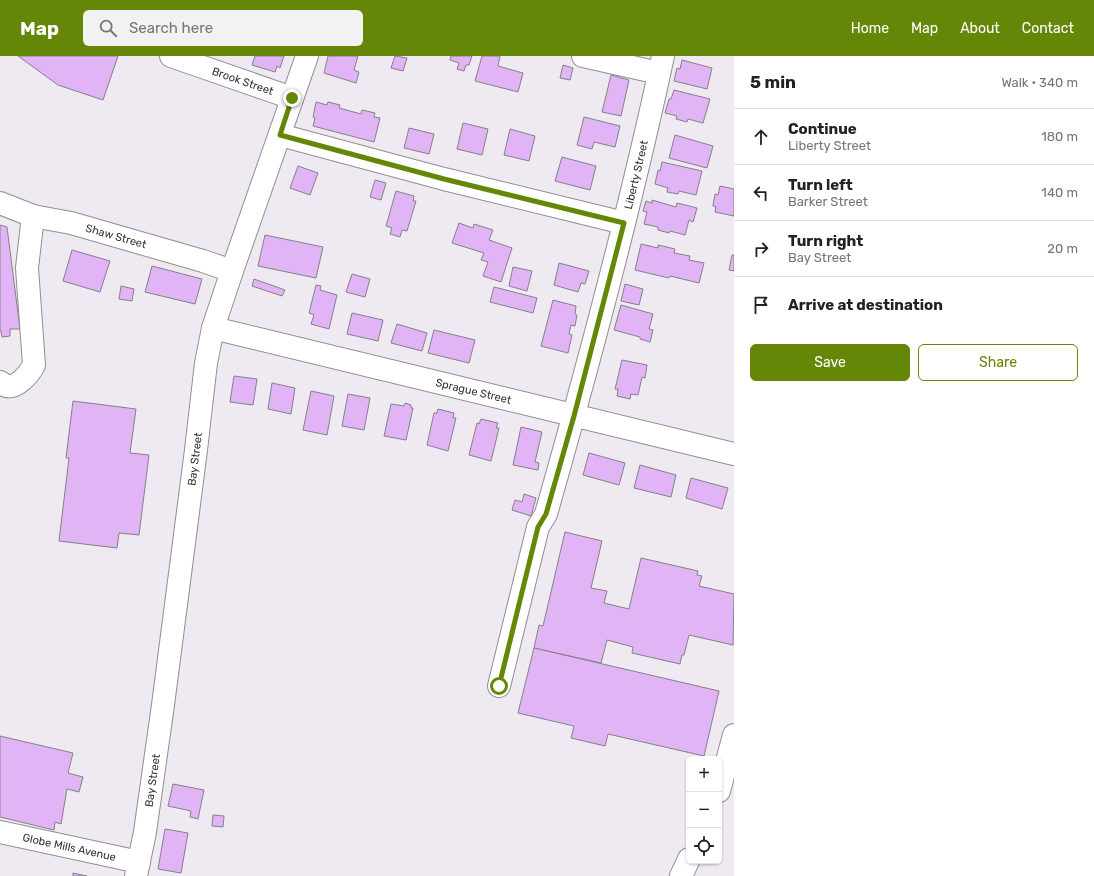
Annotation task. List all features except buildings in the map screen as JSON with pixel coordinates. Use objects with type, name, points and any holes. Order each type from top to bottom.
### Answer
[{"type":"street","name":"Brook Street","points":[[170,56],[292,98]]},
{"type":"street","name":"Bay Street","points":[[138,869],[163,705],[206,363],[213,328],[307,56]]},
{"type":"street","points":[[583,56],[661,64]]},
{"type":"street","name":"Liberty Street","points":[[499,686],[538,527],[546,514],[574,416],[624,223],[661,64]]},
{"type":"street","points":[[280,135],[444,179],[624,223]]},
{"type":"street","name":"Shaw Street","points":[[0,202],[33,216],[71,222],[232,271]]},
{"type":"street","points":[[0,382],[6,386],[13,385],[28,376],[34,365],[27,268],[33,216]]},
{"type":"street","name":"Sprague Street","points":[[213,328],[734,454]]},
{"type":"street","points":[[722,780],[734,735]]},
{"type":"street","name":"Globe Mills Avenue","points":[[0,832],[138,869]]},
{"type":"street","points":[[682,876],[687,864]]},
{"type":"route","points":[[292,98],[280,135],[444,179],[624,223],[574,416],[546,514],[538,527],[499,686]]}]
